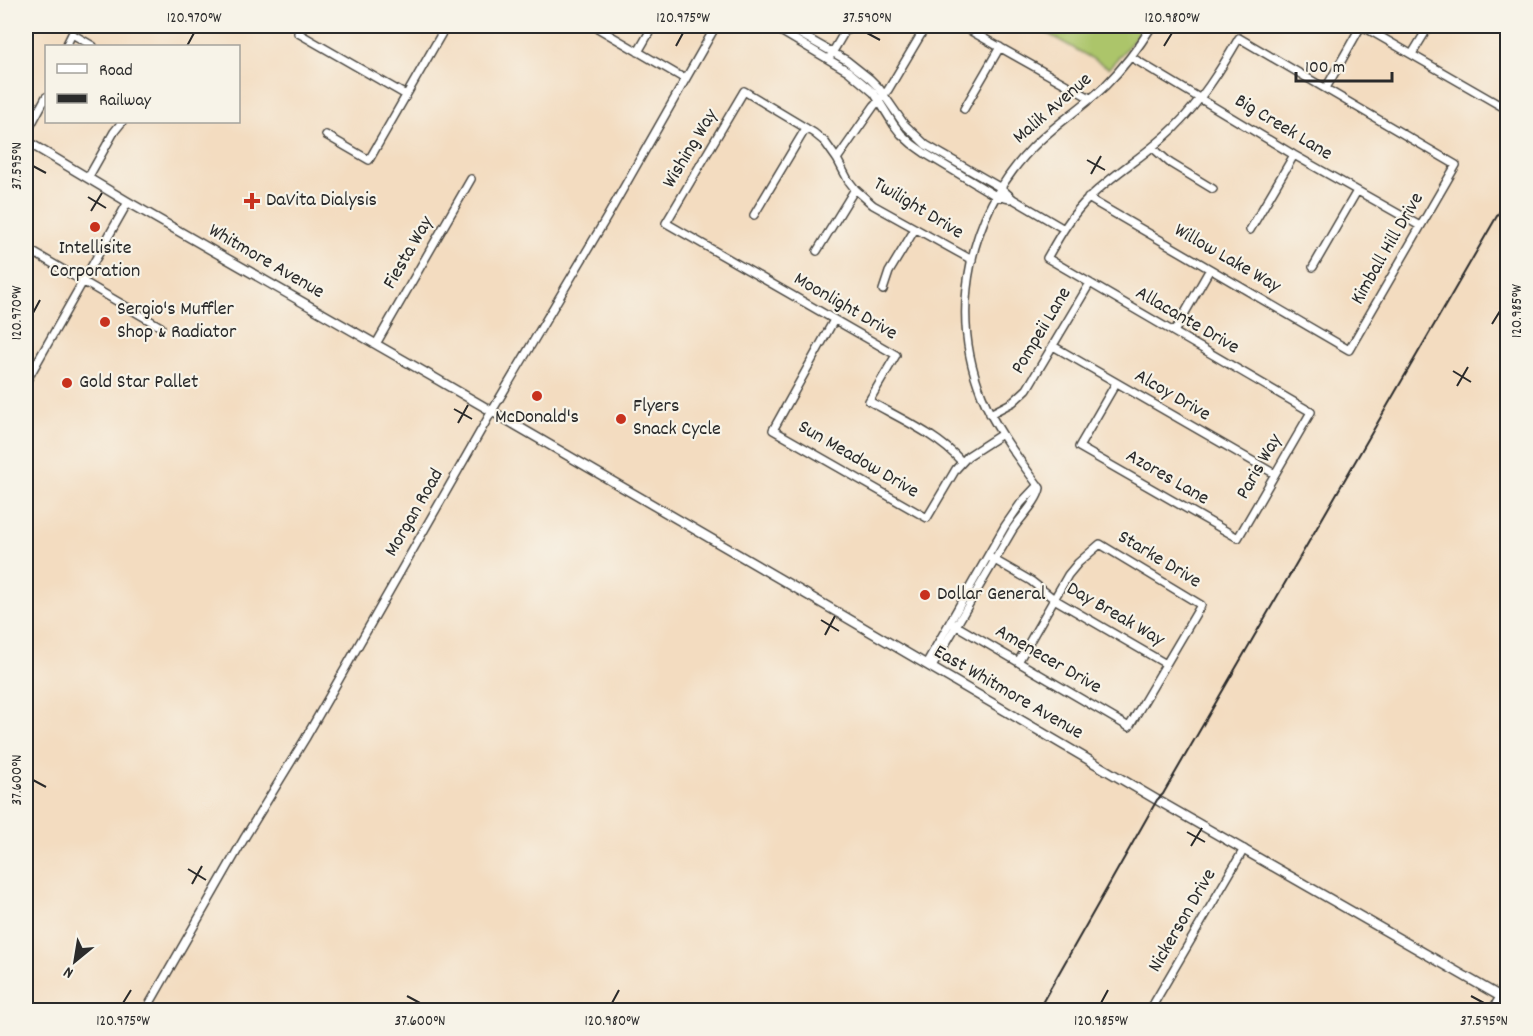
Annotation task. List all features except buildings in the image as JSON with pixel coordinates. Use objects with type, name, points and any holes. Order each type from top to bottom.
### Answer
[{"type":"main road","name":"Whitmore Avenue","points":[[26,141],[492,411]]},
{"type":"main road","name":"East Whitmore Avenue","points":[[492,411],[1147,794],[1504,999]]},
{"type":"street","points":[[303,26],[298,33],[406,95]]},
{"type":"street","points":[[594,26],[685,79]]},
{"type":"street","points":[[638,52],[653,26]]},
{"type":"street","name":"Morgan Road","points":[[146,1011],[244,837],[305,739],[492,411],[607,217],[713,28],[720,26]]},
{"type":"street","points":[[772,26],[830,56],[846,60],[879,88],[881,98],[901,134],[912,144],[996,196],[1013,199]]},
{"type":"street","points":[[786,26],[830,56]]},
{"type":"street","points":[[830,56],[848,26]]},
{"type":"street","points":[[837,159],[892,85],[926,26]]},
{"type":"street","points":[[962,26],[1090,98]]},
{"type":"street","name":"Malik Avenue","points":[[1039,487],[990,414],[976,379],[967,341],[966,302],[972,260],[982,227],[996,196],[1010,174],[1048,132],[1104,87],[1131,57],[1152,26]]},
{"type":"street","points":[[881,98],[926,145],[1001,188],[1013,199],[1064,229],[1071,217],[1088,198],[1153,148],[1175,127],[1214,80],[1239,38],[1326,88],[1361,26],[1508,110]]},
{"type":"street","points":[[1412,54],[1429,26]]},
{"type":"street","points":[[326,135],[369,160],[443,27]]},
{"type":"street","points":[[66,45],[72,34],[91,45]]},
{"type":"street","points":[[964,109],[1000,47]]},
{"type":"street","name":"Big Creek Lane","points":[[1131,57],[1420,226]]},
{"type":"street","name":"Kimball Hill Drive","points":[[1326,88],[1456,165],[1349,350]]},
{"type":"street","name":"Twilight Drive","points":[[744,91],[825,142],[848,180],[873,205],[972,260]]},
{"type":"street","name":"Wishing Way","points":[[666,223],[744,91]]},
{"type":"street","points":[[26,134],[45,99]]},
{"type":"street","points":[[88,178],[121,123]]},
{"type":"street","points":[[754,214],[806,128]]},
{"type":"street","points":[[1153,148],[1170,163],[1213,189]]},
{"type":"street","points":[[1250,230],[1294,154]]},
{"type":"street","name":"Fiesta Way","points":[[376,344],[471,179]]},
{"type":"street","points":[[817,251],[855,189]]},
{"type":"street","points":[[1313,267],[1357,191]]},
{"type":"street","name":"Willow Lake Way","points":[[1088,198],[1349,350]]},
{"type":"street","points":[[26,382],[128,202]]},
{"type":"street","name":"Moonlight Drive","points":[[666,223],[896,355],[869,401],[938,440],[951,449],[962,462]]},
{"type":"street","points":[[884,290],[889,272],[915,228]]},
{"type":"street","name":"Allacante Drive","points":[[1064,229],[1047,258],[1311,412]]},
{"type":"street","points":[[26,248],[161,327]]},
{"type":"street","points":[[1174,332],[1210,269]]},
{"type":"street","name":"Pompeii Lane","points":[[990,414],[1004,408],[1022,394],[1032,381],[1090,284]]},
{"type":"street","name":"Sun Meadow Drive","points":[[834,320],[773,430],[927,518],[951,475],[962,462]]},
{"type":"street","name":"Alcoy Drive","points":[[1053,346],[1275,474]]},
{"type":"street","name":"Azores Lane","points":[[1116,382],[1079,447],[1238,538]]},
{"type":"street","name":"Paris Way","points":[[1238,538],[1311,412]]},
{"type":"street","points":[[962,462],[976,450],[1002,434]]},
{"type":"street","points":[[929,665],[1021,517],[1039,496],[1039,487]]},
{"type":"street","points":[[953,624],[1005,526],[1021,503],[1039,487]]},
{"type":"street","name":"Starke Drive","points":[[1054,599],[1078,563],[1100,544],[1201,604],[1166,664]]},
{"type":"street","name":"Day Break Way","points":[[988,556],[1031,581],[1054,599],[1166,664]]},
{"type":"street","points":[[1018,662],[1054,599]]},
{"type":"street","name":"Amenecer Drive","points":[[953,624],[1129,727],[1166,664]]},
{"type":"street","name":"Nickerson Drive","points":[[1150,1011],[1244,849]]},
{"type":"street","points":[[1492,1011],[1504,999]]},
{"type":"green space","points":[[1034,26],[1143,26],[1109,68]]},
{"type":"railway","points":[[1038,1010],[1157,800],[1163,794],[1508,197]]},
{"type":"place","name":"DaVita Dialysis","points":[[252,201]]},
{"type":"place","name":"Intellisite Corporation","points":[[95,227]]},
{"type":"place","name":"Sergio's Muffler Shop & Radiator","points":[[105,322]]},
{"type":"place","name":"Gold Star Pallet","points":[[67,383]]},
{"type":"place","name":"McDonald's","points":[[537,396]]},
{"type":"place","name":"Flyers Snack Cycle","points":[[621,419]]},
{"type":"place","name":"Dollar General","points":[[925,595]]}]
